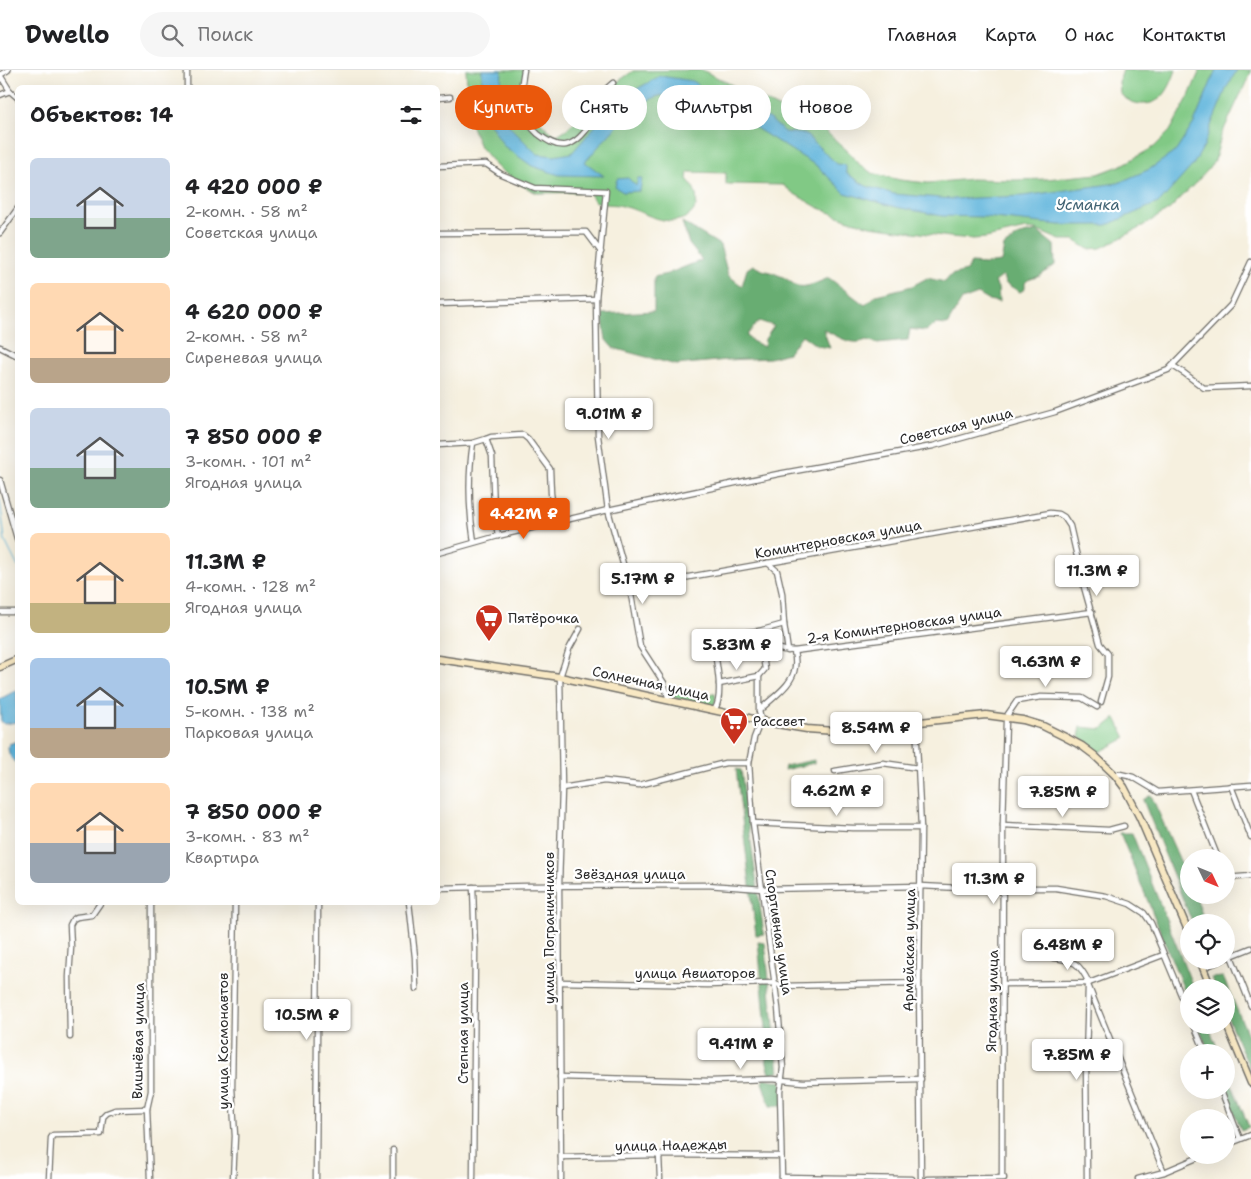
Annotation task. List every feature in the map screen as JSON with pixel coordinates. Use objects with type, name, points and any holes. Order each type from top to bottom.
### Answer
[{"type":"street","points":[[8,70],[0,75],[15,95]]},
{"type":"street","points":[[186,85],[187,70]]},
{"type":"street","points":[[524,70],[521,94],[522,109],[527,121],[547,141],[557,144],[566,145],[583,133],[596,116],[605,90],[613,84]]},
{"type":"street","points":[[0,95],[10,91]]},
{"type":"street","points":[[440,98],[450,98]]},
{"type":"street","points":[[440,166],[486,164],[501,174],[535,188],[606,191],[602,252],[596,300],[598,436],[608,510],[630,589],[640,646],[664,683],[669,700]]},
{"type":"street","points":[[0,233],[15,212]]},
{"type":"street","points":[[440,233],[586,232],[602,252]]},
{"type":"street","name":"Советская улица","points":[[440,552],[474,542],[608,510],[761,478],[933,446],[1055,412],[1168,370],[1231,305],[1251,262]]},
{"type":"street","points":[[440,304],[596,300]]},
{"type":"street","points":[[0,347],[15,354]]},
{"type":"street","points":[[1173,366],[1204,388],[1251,386]]},
{"type":"street","points":[[440,445],[473,444],[491,437],[523,435],[528,438],[550,469],[555,523]]},
{"type":"street","points":[[486,439],[492,456],[494,510],[498,536]]},
{"type":"street","points":[[473,444],[470,466],[474,542]]},
{"type":"street","points":[[0,480],[15,532]]},
{"type":"street","name":"Коминтерновская улица","points":[[630,589],[638,586],[1050,513],[1059,514],[1064,517],[1070,526],[1084,587],[1092,612]]},
{"type":"street","points":[[759,711],[782,690],[793,676],[796,666],[784,624],[782,593],[777,571],[768,563]]},
{"type":"street","points":[[0,612],[15,612]]},
{"type":"street","points":[[1092,612],[1100,644],[1108,654],[1108,676],[1101,702]]},
{"type":"street","name":"2-я Коминтерновская улица","points":[[760,644],[791,651],[1092,612]]},
{"type":"street","points":[[715,710],[719,701],[719,684],[713,642],[721,635],[759,631],[784,624]]},
{"type":"street","name":"улица Пограничников","points":[[561,1179],[559,885],[562,788],[560,677],[569,648],[580,628]]},
{"type":"street","points":[[719,684],[759,676],[765,669],[759,631]]},
{"type":"street","name":"Солнечная улица","points":[[440,659],[560,677],[794,727],[835,731],[986,714],[1043,726],[1094,755],[1115,775],[1124,787],[1140,818],[1181,914]]},
{"type":"street","points":[[0,667],[15,660]]},
{"type":"street","points":[[759,676],[759,711],[761,720]]},
{"type":"street","points":[[1006,717],[1017,700],[1041,697],[1082,698],[1096,707]]},
{"type":"street","name":"Ягодная улица","points":[[1004,1178],[1003,825],[1006,717]]},
{"type":"street","name":"Спортивная улица","points":[[761,720],[754,738],[749,763],[757,859],[763,889],[779,1017],[782,1080],[780,1091],[782,1178]]},
{"type":"street","name":"Армейская улица","points":[[916,722],[921,828],[919,983],[921,1179]]},
{"type":"street","points":[[562,788],[604,781],[639,785],[725,763],[749,763]]},
{"type":"street","points":[[834,771],[883,763],[918,768]]},
{"type":"street","points":[[1115,775],[1120,774],[1133,778],[1158,792],[1251,785]]},
{"type":"street","points":[[1231,786],[1251,837]]},
{"type":"street","points":[[1191,790],[1214,849]]},
{"type":"street","points":[[753,823],[853,828],[921,828]]},
{"type":"street","points":[[1003,825],[1109,830],[1124,826]]},
{"type":"street","points":[[1235,877],[1251,876]]},
{"type":"street","name":"Звёздная улица","points":[[440,888],[559,885],[707,885],[763,889],[921,886],[999,890],[1004,888],[1056,888],[1113,897],[1130,904],[1149,918],[1180,994]]},
{"type":"street","name":"Степная улица","points":[[473,887],[475,950],[474,1179]]},
{"type":"street","points":[[70,1037],[70,925],[73,919],[77,917],[92,915],[99,905]]},
{"type":"street","name":"Вишнёвая улица","points":[[150,1179],[148,1109],[151,1091],[151,905]]},
{"type":"street","name":"улица Космонавтов","points":[[233,1179],[235,1136],[232,1088],[235,905]]},
{"type":"street","points":[[316,1179],[318,905]]},
{"type":"street","points":[[409,905],[415,957],[416,989]]},
{"type":"street","points":[[1235,954],[1251,948]]},
{"type":"street","points":[[1003,984],[1089,984],[1163,955]]},
{"type":"street","points":[[1049,956],[1077,964],[1083,970],[1164,1172]]},
{"type":"street","points":[[1234,969],[1251,1006]]},
{"type":"street","name":"улица Авиаторов","points":[[560,982],[708,985],[774,983],[783,986],[919,983]]},
{"type":"street","points":[[1087,1179],[1086,1050],[1089,984]]},
{"type":"street","points":[[1231,1034],[1251,1083]]},
{"type":"street","points":[[560,1077],[711,1081],[772,1079],[803,1082],[921,1079]]},
{"type":"street","points":[[1224,1099],[1240,1139]]},
{"type":"street","points":[[49,1179],[51,1138],[53,1135],[100,1134],[103,1117],[107,1113],[115,1110],[148,1109]]},
{"type":"street","points":[[1235,1141],[1251,1135]]},
{"type":"street","points":[[393,1150],[393,1179]]},
{"type":"street","points":[[659,1155],[660,1179]]},
{"type":"street","name":"улица Надежды","points":[[561,1157],[659,1155],[781,1156]]},
{"type":"street","points":[[1138,1179],[1164,1172],[1183,1164]]},
{"type":"street","points":[[782,1178],[912,1179]]},
{"type":"street","points":[[928,1179],[1004,1178]]},
{"type":"green space","points":[[466,70],[525,70],[525,85],[467,85]]},
{"type":"green space","points":[[702,70],[732,85],[657,85],[657,130],[771,130],[771,104],[781,110],[781,130],[824,130],[850,153],[860,165],[872,173],[900,180],[928,183],[971,179],[1046,179],[1098,174],[1122,165],[1154,147],[1170,131],[1189,96],[1200,70],[1251,70],[1221,136],[1215,160],[1207,171],[1170,209],[1136,230],[1101,248],[1088,249],[1074,240],[1060,240],[1036,230],[1026,229],[973,239],[870,226],[846,219],[817,207],[783,185],[726,184],[726,173],[688,172],[687,179],[693,186],[697,201],[692,213],[679,220],[663,220],[618,205],[598,202],[594,200],[589,192],[537,193],[519,184],[496,166],[480,147],[473,130],[549,130],[557,135],[565,130],[647,130],[647,85],[613,85],[633,71]]},
{"type":"green space","points":[[1123,70],[1176,70],[1171,83],[1160,98],[1149,104],[1141,104],[1129,101],[1120,93],[1119,82]]},
{"type":"green space","points":[[682,222],[720,245],[728,275],[742,286],[747,269],[753,265],[775,273],[799,286],[808,286],[829,278],[865,305],[876,295],[912,286],[927,278],[945,282],[951,275],[966,271],[971,263],[1001,262],[1004,246],[1019,235],[1037,231],[1054,245],[1055,265],[1040,276],[1028,280],[1025,283],[1025,289],[1020,292],[1005,283],[1003,276],[995,282],[998,288],[999,302],[988,300],[978,294],[962,300],[947,325],[936,324],[926,331],[910,329],[908,340],[877,343],[866,340],[855,342],[823,329],[830,348],[817,346],[802,335],[788,353],[770,358],[676,365],[613,348],[606,340],[602,314],[654,311],[654,277],[667,274],[702,260],[689,244]],"holes":[[[759,321],[774,326],[765,339],[764,347],[752,341],[747,335]]]},
{"type":"green space","points":[[673,693],[715,694],[716,700],[714,706],[674,698]]},
{"type":"green space","points":[[1116,718],[1126,738],[1096,754],[1079,737],[1081,727],[1102,729]]},
{"type":"green space","points":[[814,760],[814,763],[784,770],[785,766]]},
{"type":"green space","points":[[736,769],[741,770],[764,934],[756,935]]},
{"type":"green space","points":[[1151,795],[1180,861],[1180,892],[1143,800]]},
{"type":"green space","points":[[1120,833],[1132,833],[1180,954],[1180,969],[1186,969],[1190,979],[1180,980]]},
{"type":"green space","points":[[1185,904],[1198,904],[1202,914],[1189,914]]},
{"type":"green space","points":[[758,942],[765,943],[779,1072],[770,1074],[765,1055],[768,1051]]},
{"type":"green space","points":[[1223,977],[1224,979],[1211,979]]},
{"type":"green space","points":[[1235,1005],[1251,1042],[1251,1072],[1235,1034]]},
{"type":"green space","points":[[1202,1034],[1212,1034],[1216,1044],[1206,1044]]},
{"type":"green space","points":[[765,1078],[782,1082],[786,1106],[770,1106],[762,1082]]},
{"type":"green space","points":[[1235,1092],[1249,1127],[1241,1130],[1235,1115],[1235,1109],[1233,1109],[1229,1099],[1235,1099]]},
{"type":"water","name":"Усманка","points":[[482,70],[502,70],[501,85],[482,85]]},
{"type":"water","name":"Усманка","points":[[1216,70],[1237,70],[1227,87],[1204,146],[1193,165],[1160,202],[1107,225],[1060,225],[985,217],[942,216],[896,207],[845,193],[817,166],[759,130],[771,130],[771,120],[784,132],[805,134],[837,164],[846,165],[846,173],[866,186],[894,194],[952,199],[1023,196],[1118,183],[1150,169],[1176,151],[1194,123]]},
{"type":"water","name":"Усманка","points":[[660,76],[693,81],[698,85],[657,85],[657,97],[647,101],[647,85],[644,85]]},
{"type":"water","name":"Усманка","points":[[494,130],[513,130],[537,154],[554,156],[572,153],[592,130],[614,130],[585,162],[604,176],[559,175],[532,166],[504,146]]},
{"type":"water","points":[[628,178],[636,186],[638,178],[642,178],[640,191],[623,192],[615,187],[617,179]]},
{"type":"water","points":[[15,691],[15,722],[4,724],[1,721],[0,699]]},
{"type":"water","points":[[15,742],[15,762],[8,749],[9,744]]},
{"type":"waterway","points":[[0,500],[5,541],[15,561]]},
{"type":"place","name":"Пятёрочка","points":[[489,642]]},
{"type":"place","name":"Рассвет","points":[[734,745]]}]
